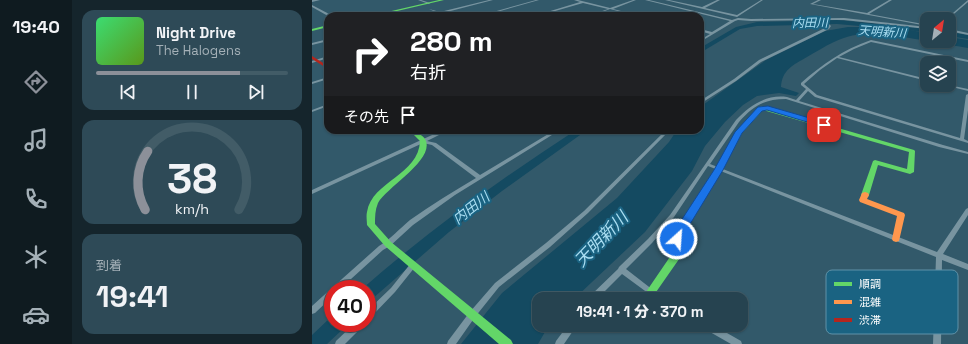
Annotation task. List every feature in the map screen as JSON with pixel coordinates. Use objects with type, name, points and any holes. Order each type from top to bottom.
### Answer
[{"type":"street","points":[[312,1],[319,0]]},
{"type":"street","points":[[419,0],[439,12]]},
{"type":"street","points":[[395,12],[430,6],[443,0]]},
{"type":"street","points":[[444,12],[492,0]]},
{"type":"street","points":[[494,12],[538,0]]},
{"type":"street","points":[[575,0],[623,12]]},
{"type":"street","points":[[548,12],[588,0]]},
{"type":"street","points":[[601,12],[635,0]]},
{"type":"street","points":[[646,0],[696,12]]},
{"type":"street","points":[[666,0],[751,20],[821,19],[879,22],[920,27]]},
{"type":"street","points":[[662,4],[670,0]]},
{"type":"street","points":[[703,8],[719,0]]},
{"type":"street","points":[[704,38],[762,0]]},
{"type":"street","points":[[820,0],[811,4],[920,23]]},
{"type":"street","points":[[867,14],[891,0]]},
{"type":"street","points":[[956,12],[968,2]]},
{"type":"street","points":[[312,6],[324,13]]},
{"type":"street","points":[[704,14],[732,21]]},
{"type":"street","points":[[704,100],[760,61],[830,26],[821,19]]},
{"type":"street","points":[[312,30],[324,27]]},
{"type":"street","points":[[704,31],[711,33]]},
{"type":"street","points":[[956,31],[968,34]]},
{"type":"street","points":[[312,44],[324,41]]},
{"type":"street","points":[[968,61],[873,41],[853,48],[836,57],[802,83],[807,90],[816,96],[968,142]]},
{"type":"street","points":[[836,57],[920,78]]},
{"type":"street","points":[[314,60],[324,58]]},
{"type":"street","points":[[314,60],[324,66]]},
{"type":"street","points":[[312,83],[324,79]]},
{"type":"street","points":[[956,87],[968,90]]},
{"type":"street","points":[[797,101],[807,90]]},
{"type":"street","points":[[962,139],[968,95]]},
{"type":"street","points":[[599,292],[650,241],[672,216],[737,121],[753,105],[767,99],[776,97],[797,101],[968,153]]},
{"type":"street","points":[[312,111],[324,106]]},
{"type":"street","points":[[621,269],[651,292],[681,249],[677,236],[718,170],[739,132],[762,108],[912,151],[910,172],[875,162],[863,200],[901,216],[896,239]]},
{"type":"street","points":[[416,134],[423,141],[434,144],[480,178]]},
{"type":"street","points":[[312,192],[438,134]]},
{"type":"street","points":[[345,280],[381,248],[388,244],[410,223],[552,134]]},
{"type":"street","points":[[451,344],[472,315],[497,285],[548,245],[586,212],[664,134]]},
{"type":"street","points":[[423,141],[422,153],[420,157],[383,192],[373,207],[370,220],[371,225],[388,244],[506,344]]},
{"type":"street","points":[[707,164],[718,170],[968,267]]},
{"type":"street","points":[[939,270],[939,256],[968,210]]},
{"type":"street","points":[[376,307],[413,265]]},
{"type":"street","points":[[312,311],[324,300]]},
{"type":"street","points":[[339,344],[351,332]]},
{"type":"street","points":[[559,344],[568,332]]},
{"type":"street","points":[[718,332],[738,344]]},
{"type":"street","points":[[937,334],[937,344]]},
{"type":"water","name":"天明新川","points":[[848,27],[892,27],[920,32],[920,40],[880,34],[845,37],[824,47],[797,63],[786,72],[781,87],[799,93],[796,96],[779,93],[757,96],[743,105],[725,122],[705,146],[692,171],[645,232],[581,292],[532,292],[532,332],[545,332],[538,344],[461,344],[502,293],[617,198],[669,142],[674,134],[704,134],[704,104],[766,60],[825,31]]},
{"type":"water","points":[[956,38],[968,40],[968,48],[956,46]]},
{"type":"waterway","name":"内田川","points":[[704,49],[738,28],[757,24],[837,22],[920,29]]},
{"type":"waterway","name":"内田川","points":[[956,35],[968,37]]},
{"type":"waterway","name":"内田川","points":[[376,286],[444,228],[526,168],[576,134]]},
{"type":"waterway","name":"内田川","points":[[315,344],[328,332]]},
{"type":"traffic: fast","points":[[390,12],[443,0]]},
{"type":"traffic: fast","points":[[312,30],[324,27]]},
{"type":"traffic: fast","points":[[651,292],[681,249],[677,236],[718,170],[739,132],[762,108],[912,151],[910,172],[875,162],[865,195]]},
{"type":"traffic: fast","points":[[416,134],[423,141],[422,152],[410,169],[386,188],[374,203],[371,212],[371,225],[388,244],[507,344]]},
{"type":"traffic: slow","points":[[865,195],[863,200],[901,215],[896,239]]},
{"type":"traffic: jam","points":[[312,57],[324,65]]},
{"type":"route","points":[[677,239],[677,236],[718,170],[739,132],[760,108],[768,108],[824,125]]}]
